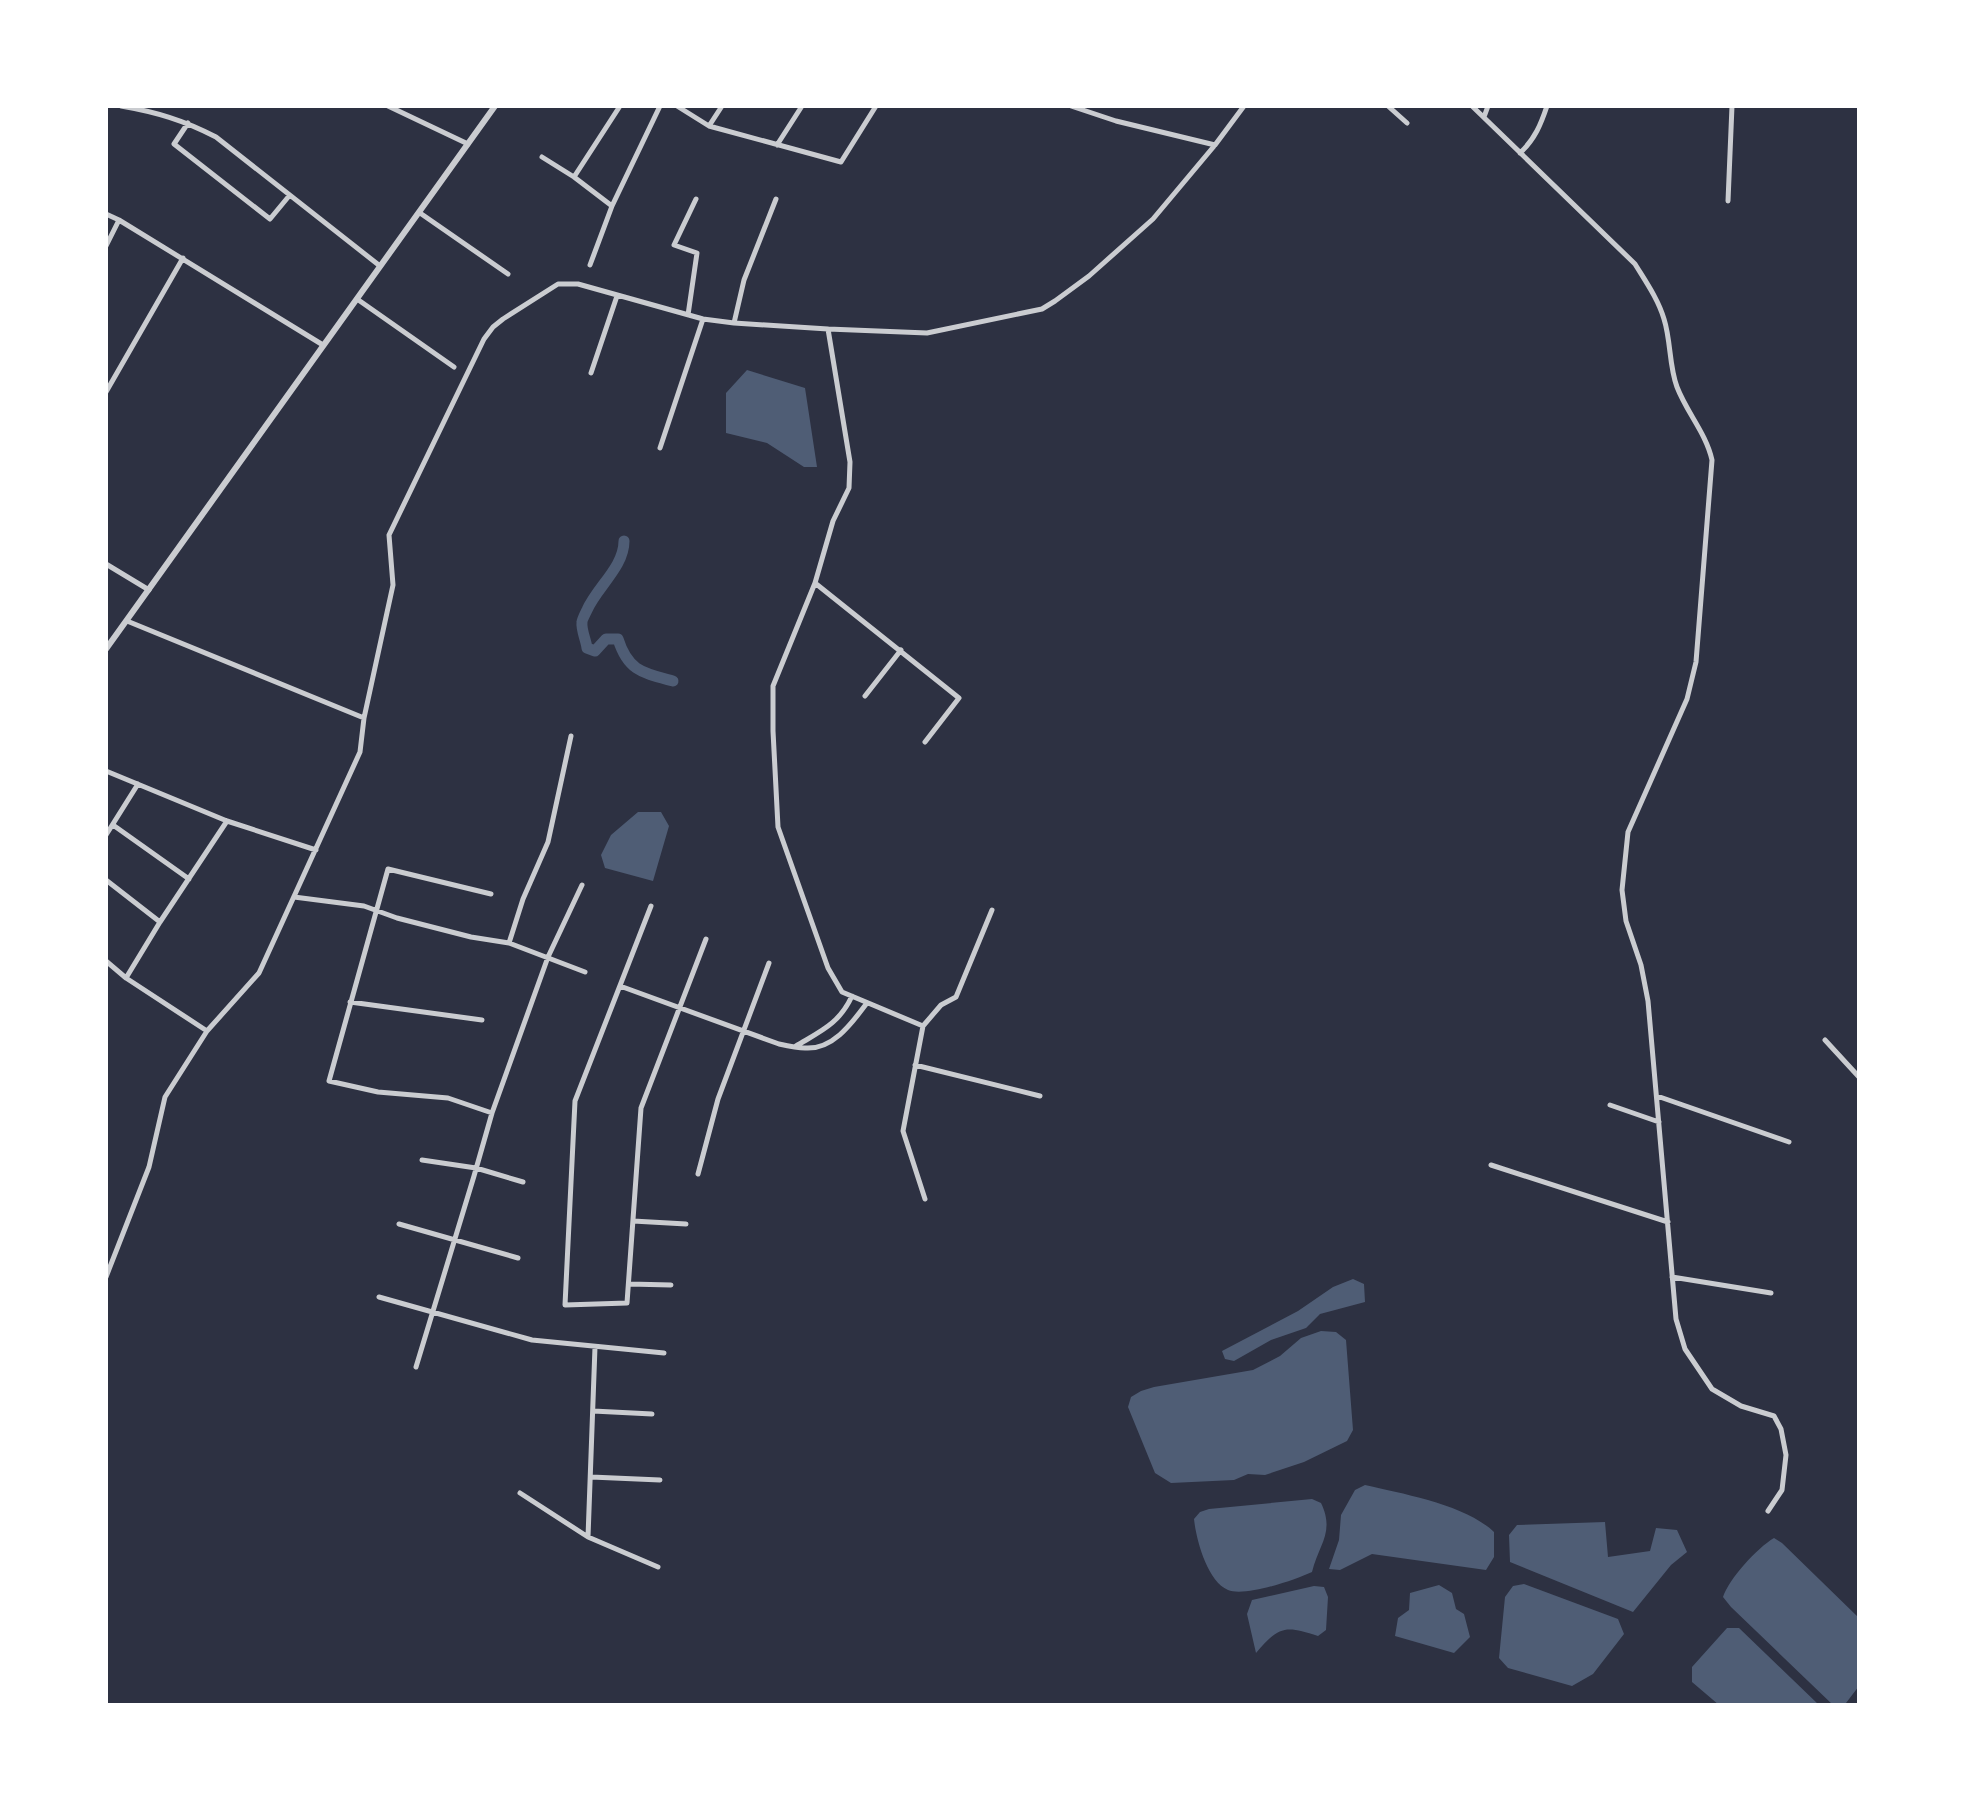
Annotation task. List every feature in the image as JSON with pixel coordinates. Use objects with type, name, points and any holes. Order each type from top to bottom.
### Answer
[{"type":"street","points":[[121,106],[188,123],[216,137],[380,266]]},
{"type":"street","points":[[388,106],[468,144]]},
{"type":"street","points":[[106,649],[108,641],[150,591],[495,106]]},
{"type":"street","points":[[574,177],[620,106]]},
{"type":"street","points":[[590,265],[612,206],[660,106]]},
{"type":"street","points":[[677,106],[709,126],[841,162],[876,106]]},
{"type":"street","points":[[709,126],[722,106]]},
{"type":"street","points":[[777,145],[802,106]]},
{"type":"street","points":[[1071,106],[1116,121],[1215,145]]},
{"type":"street","points":[[106,1277],[149,1167],[165,1097],[207,1031],[259,973],[360,752],[364,718],[393,585],[389,535],[484,339],[493,327],[558,284],[578,284],[703,319],[828,329],[927,333],[1042,309],[1089,276],[1153,219],[1244,106]]},
{"type":"street","points":[[1388,106],[1407,123]]},
{"type":"street","points":[[1472,106],[1635,264],[1655,295],[1665,321],[1675,383],[1709,445],[1712,460],[1696,662],[1687,699],[1628,832],[1622,890],[1626,921],[1641,965],[1648,1001],[1676,1319],[1685,1349],[1712,1389],[1741,1406],[1774,1416],[1781,1429],[1786,1455],[1782,1490],[1768,1511]]},
{"type":"street","points":[[1484,117],[1488,106]]},
{"type":"street","points":[[1520,153],[1531,143],[1547,106]]},
{"type":"street","points":[[1728,201],[1732,106]]},
{"type":"street","points":[[188,123],[174,144],[270,219],[289,196]]},
{"type":"street","points":[[542,157],[612,206]]},
{"type":"street","points":[[688,315],[697,253],[674,245],[696,199]]},
{"type":"street","points":[[734,323],[744,280],[776,199]]},
{"type":"street","points":[[420,213],[508,274]]},
{"type":"street","points":[[106,214],[323,345]]},
{"type":"street","points":[[106,246],[119,220]]},
{"type":"street","points":[[106,392],[183,258]]},
{"type":"street","points":[[591,373],[617,296]]},
{"type":"street","points":[[357,299],[454,367]]},
{"type":"street","points":[[660,448],[703,319]]},
{"type":"street","points":[[828,329],[850,462],[849,488],[833,521],[815,583],[773,686],[778,827],[828,968],[842,992],[923,1026]]},
{"type":"street","points":[[106,564],[150,591]]},
{"type":"street","points":[[815,583],[959,698],[925,742]]},
{"type":"street","points":[[127,621],[364,718]]},
{"type":"street","points":[[865,696],[901,650]]},
{"type":"street","points":[[509,943],[523,899],[548,842],[571,736]]},
{"type":"street","points":[[106,771],[227,821],[316,850]]},
{"type":"street","points":[[106,835],[138,784]]},
{"type":"street","points":[[126,978],[227,821]]},
{"type":"street","points":[[113,825],[189,879]]},
{"type":"street","points":[[491,894],[388,869],[329,1081],[378,1092],[448,1098],[492,1113]]},
{"type":"street","points":[[106,880],[160,922]]},
{"type":"street","points":[[416,1367],[492,1113],[548,957],[582,885]]},
{"type":"street","points":[[294,897],[364,906],[457,934],[509,943],[585,972]]},
{"type":"street","points":[[651,906],[575,1101],[565,1305],[627,1303],[641,1108],[706,939]]},
{"type":"street","points":[[925,1199],[903,1131],[923,1026],[941,1005],[956,997],[992,910]]},
{"type":"street","points":[[106,961],[126,978],[207,1031]]},
{"type":"street","points":[[698,1174],[718,1099],[769,963]]},
{"type":"street","points":[[620,986],[779,1044],[795,1047],[822,1046],[852,1024],[867,1003]]},
{"type":"street","points":[[795,1047],[845,1013],[852,996]]},
{"type":"street","points":[[350,1002],[482,1020]]},
{"type":"street","points":[[1825,1040],[1859,1077]]},
{"type":"street","points":[[915,1065],[1040,1096]]},
{"type":"street","points":[[1657,1096],[1789,1142]]},
{"type":"street","points":[[1610,1105],[1659,1122]]},
{"type":"street","points":[[422,1160],[476,1168],[523,1182]]},
{"type":"street","points":[[1491,1165],[1668,1222]]},
{"type":"street","points":[[633,1221],[686,1224]]},
{"type":"street","points":[[399,1224],[518,1258]]},
{"type":"street","points":[[1672,1277],[1771,1293]]},
{"type":"street","points":[[629,1284],[671,1285]]},
{"type":"street","points":[[379,1297],[532,1340],[664,1353]]},
{"type":"street","points":[[588,1537],[595,1347]]},
{"type":"street","points":[[593,1411],[652,1414]]},
{"type":"street","points":[[591,1477],[660,1480]]},
{"type":"street","points":[[520,1493],[588,1537],[658,1567]]},
{"type":"water","points":[[747,370],[805,388],[817,467],[804,467],[767,443],[726,433],[726,393]]},
{"type":"water","points":[[638,812],[661,812],[669,826],[653,881],[605,868],[601,855],[611,835]]},
{"type":"water","points":[[1353,1279],[1364,1284],[1365,1302],[1320,1314],[1306,1328],[1271,1340],[1234,1361],[1225,1359],[1222,1351],[1298,1311],[1333,1287]]},
{"type":"water","points":[[1321,1331],[1336,1332],[1346,1340],[1353,1430],[1347,1441],[1304,1462],[1265,1475],[1248,1474],[1234,1480],[1171,1483],[1155,1473],[1128,1407],[1131,1397],[1154,1387],[1253,1370],[1280,1356],[1301,1338]]},
{"type":"water","points":[[1365,1485],[1434,1502],[1482,1523],[1494,1532],[1494,1557],[1486,1570],[1372,1554],[1340,1570],[1329,1569],[1339,1540],[1341,1515],[1355,1490]]},
{"type":"water","points":[[1312,1499],[1321,1503],[1326,1530],[1312,1572],[1282,1583],[1236,1592],[1228,1590],[1214,1578],[1197,1537],[1194,1519],[1200,1512]]},
{"type":"water","points":[[1605,1522],[1608,1557],[1650,1551],[1656,1528],[1677,1530],[1687,1552],[1671,1565],[1633,1612],[1510,1562],[1509,1535],[1517,1525]]},
{"type":"water","points":[[1774,1538],[1859,1618],[1859,1686],[1846,1703],[1833,1705],[1723,1597],[1744,1564]]},
{"type":"water","points":[[1524,1584],[1618,1619],[1624,1634],[1593,1674],[1572,1686],[1508,1668],[1499,1658],[1505,1597],[1513,1586]]},
{"type":"water","points":[[1439,1585],[1452,1593],[1456,1609],[1464,1614],[1470,1637],[1454,1653],[1395,1636],[1398,1618],[1409,1610],[1410,1593]]},
{"type":"water","points":[[1314,1586],[1324,1587],[1328,1597],[1326,1630],[1318,1636],[1298,1630],[1283,1630],[1271,1637],[1256,1653],[1247,1614],[1252,1600]]},
{"type":"water","points":[[1727,1628],[1739,1628],[1819,1705],[1719,1705],[1692,1682],[1692,1667]]},
{"type":"waterway","points":[[624,541],[620,560],[591,601],[583,620],[587,648],[595,651],[606,639],[618,639],[627,658],[638,669],[673,681]]}]
